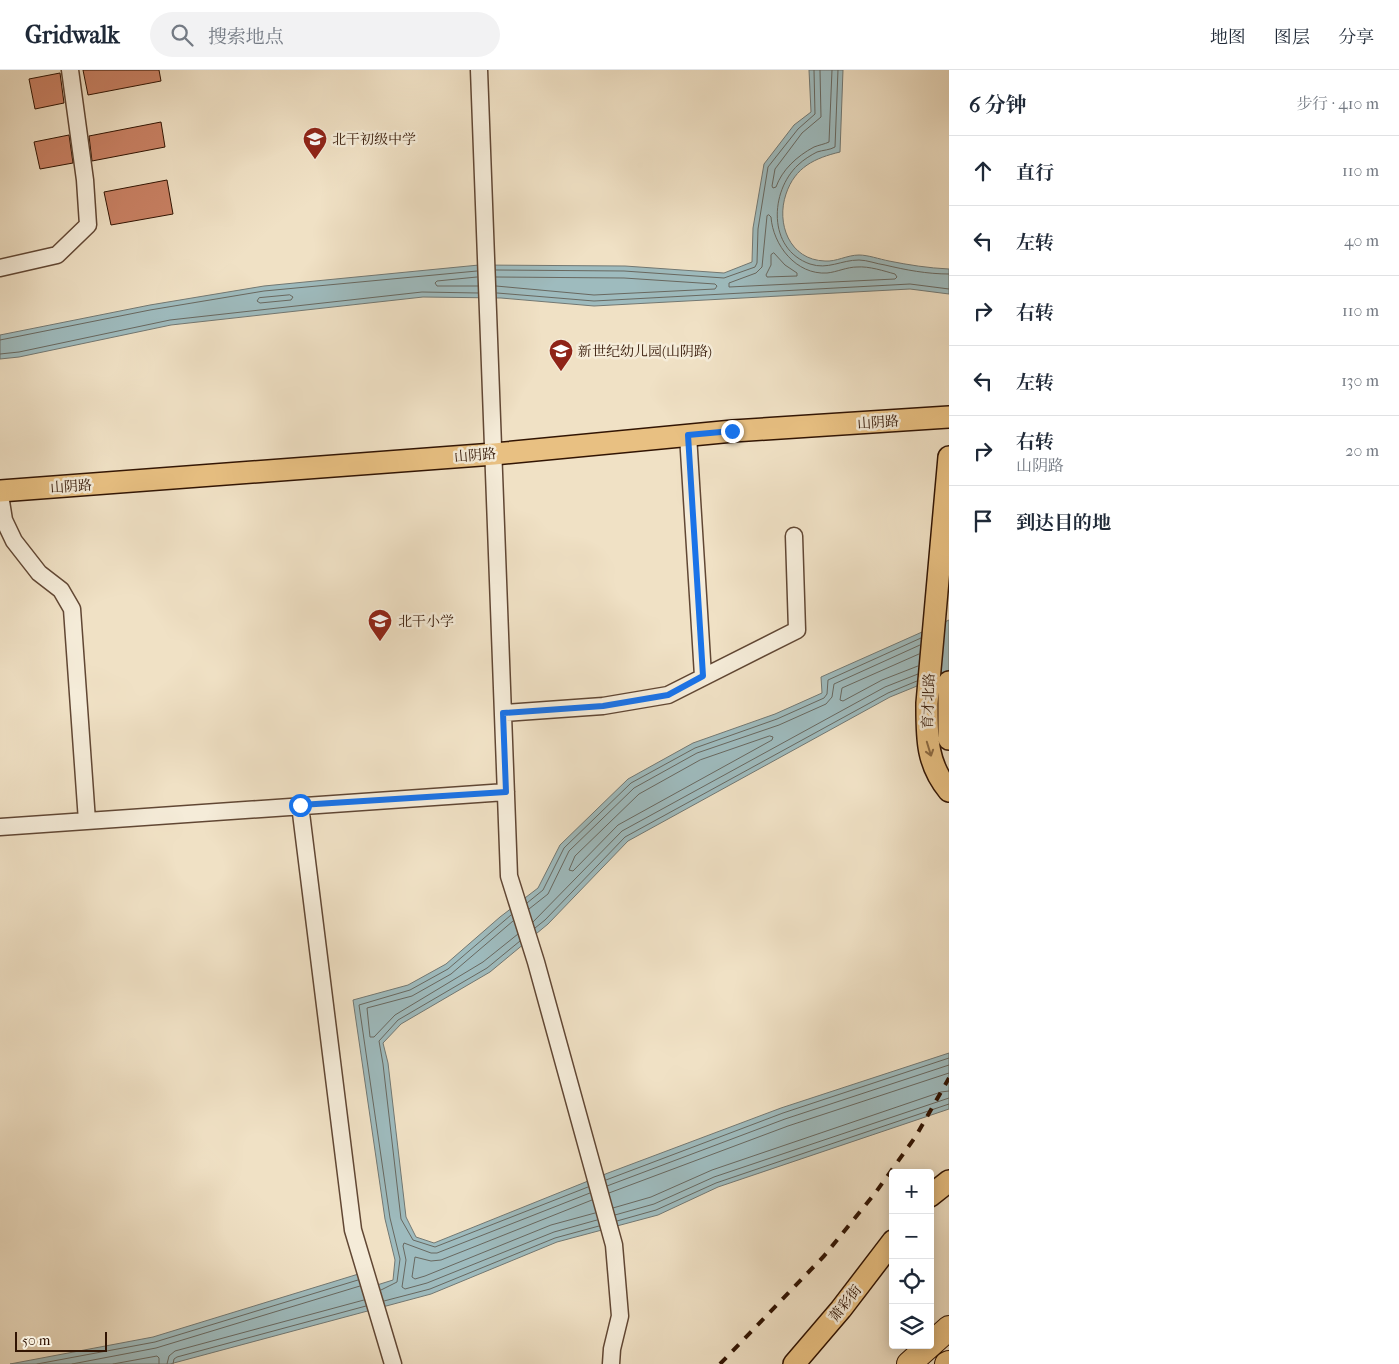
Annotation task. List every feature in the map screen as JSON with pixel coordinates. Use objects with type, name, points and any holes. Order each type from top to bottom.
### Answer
[{"type":"highway","points":[[909,1364],[949,1328]]},
{"type":"main road","name":"山阴路","points":[[0,491],[494,454],[688,435],[949,417]]},
{"type":"main road","name":"育才北路","points":[[949,457],[927,703],[927,742],[938,778],[949,791]]},
{"type":"main road","name":"育才北路","points":[[949,682],[949,739]]},
{"type":"main road","points":[[934,1193],[949,1181]]},
{"type":"main road","name":"萧彩街","points":[[794,1364],[841,1309],[889,1245]]},
{"type":"street","points":[[0,268],[56,255],[88,225],[85,180],[70,70]]},
{"type":"street","points":[[479,70],[509,876],[536,962],[614,1245],[620,1316],[612,1349],[611,1364]]},
{"type":"street","points":[[688,435],[703,676]]},
{"type":"street","points":[[0,495],[4,520],[14,541],[39,573],[61,590],[72,609],[86,821]]},
{"type":"street","points":[[503,713],[603,706],[668,695],[797,630],[794,536]]},
{"type":"street","points":[[0,827],[506,792]]},
{"type":"street","points":[[300,805],[353,1230],[393,1364]]},
{"type":"water","points":[[809,70],[843,70],[840,152],[822,157],[807,165],[800,170],[790,185],[783,205],[784,228],[788,238],[802,254],[813,259],[829,261],[862,255],[911,265],[949,269],[949,294],[910,289],[594,306],[501,298],[423,297],[171,325],[19,357],[0,359],[0,335],[150,305],[264,286],[479,265],[625,266],[724,273],[752,262],[753,228],[764,164],[794,125],[811,112]]},
{"type":"water","points":[[949,620],[949,673],[890,697],[628,841],[548,924],[490,972],[401,1024],[383,1043],[388,1063],[406,1217],[416,1237],[434,1243],[608,1173],[781,1108],[949,1053],[949,1109],[718,1187],[658,1215],[557,1242],[431,1294],[170,1364],[10,1364],[153,1337],[365,1272],[377,1285],[393,1280],[395,1260],[385,1219],[353,1000],[408,985],[446,964],[500,917],[538,888],[560,845],[628,779],[693,743],[775,714],[822,693],[821,677]]},
{"type":"building","points":[[83,70],[159,70],[161,81],[88,95]]},
{"type":"building","points":[[60,73],[64,103],[35,109],[29,79]]},
{"type":"building","points":[[161,122],[165,147],[92,161],[89,136]]},
{"type":"building","points":[[69,135],[73,163],[40,169],[34,142]]},
{"type":"building","points":[[167,180],[173,214],[111,225],[104,192]]},
{"type":"railway","points":[[720,1364],[824,1256],[876,1192],[916,1136],[949,1078]]},
{"type":"place","name":"北干初级中学","points":[[315,160]]},
{"type":"place","name":"新世纪幼儿园(山阴路)","points":[[561,372]]},
{"type":"place","name":"北干小学","points":[[380,642]]},
{"type":"route","points":[[300,805],[506,792],[503,713],[603,706],[668,695],[703,676],[688,435],[732,431]]}]
